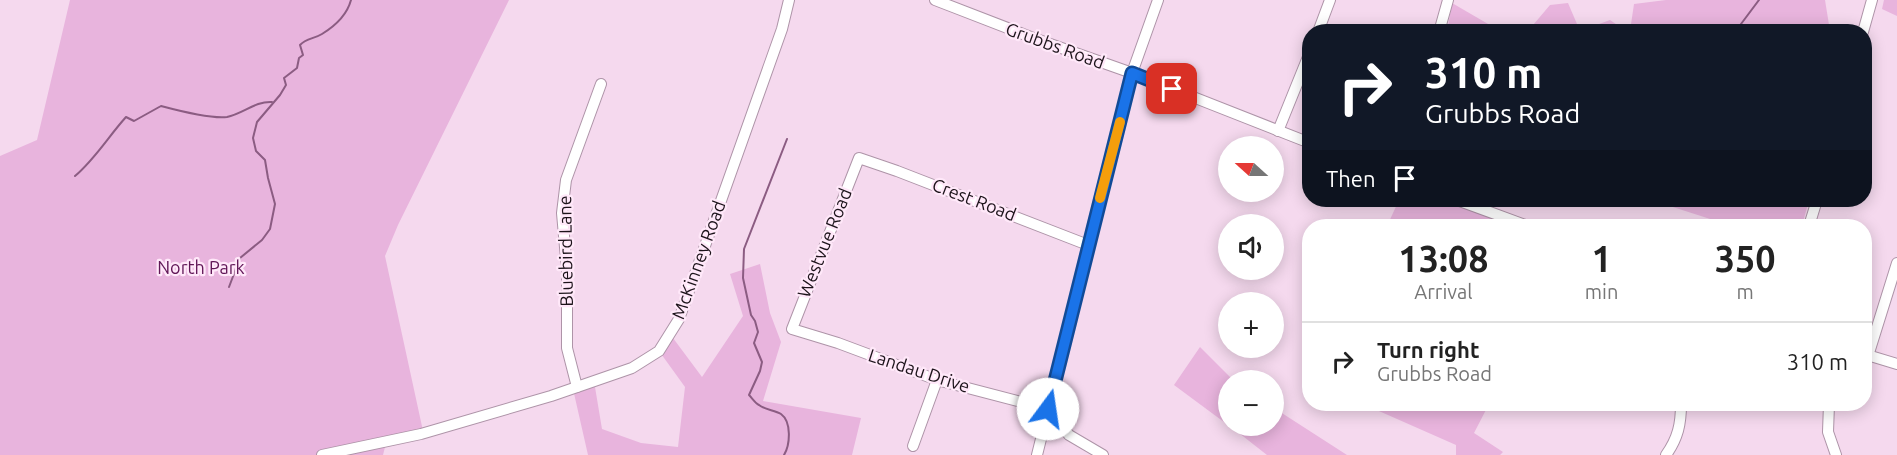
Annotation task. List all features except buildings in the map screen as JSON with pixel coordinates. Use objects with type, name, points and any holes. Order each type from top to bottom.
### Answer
[{"type":"street","name":"McKinney Road","points":[[322,455],[421,434],[577,387],[632,369],[659,351],[679,319],[782,29],[789,0]]},
{"type":"street","name":"Grubbs Road","points":[[935,0],[1132,73],[1302,140]]},
{"type":"street","points":[[1037,455],[1132,73],[1158,0]]},
{"type":"street","points":[[1321,24],[1330,0]]},
{"type":"street","points":[[1441,24],[1448,0]]},
{"type":"street","points":[[1865,24],[1872,0]]},
{"type":"street","points":[[1278,130],[1302,72]]},
{"type":"street","name":"Bluebird Lane","points":[[577,387],[567,348],[567,270],[562,203],[566,180],[601,84]]},
{"type":"street","name":"Crest Road","points":[[859,158],[1088,245]]},
{"type":"street","name":"Westvue Road","points":[[792,329],[859,158]]},
{"type":"street","points":[[1476,207],[1509,219]]},
{"type":"street","points":[[1872,337],[1897,263]]},
{"type":"street","name":"Landau Drive","points":[[792,329],[838,343],[937,380],[1048,409]]},
{"type":"street","points":[[1872,357],[1897,364]]},
{"type":"street","points":[[913,446],[937,380]]},
{"type":"street","points":[[1048,409],[1069,435],[1103,455]]},
{"type":"street","points":[[1666,455],[1680,429],[1681,411]]},
{"type":"street","points":[[1828,411],[1827,426],[1830,442],[1836,455]]},
{"type":"green space","name":"North Park","points":[[70,0],[509,0],[398,225],[385,256],[423,431],[387,439],[383,455],[0,455],[0,156],[37,140]]},
{"type":"green space","points":[[1666,0],[1825,0],[1829,24],[1631,24],[1634,4]]},
{"type":"green space","points":[[1884,0],[1897,0],[1897,16],[1882,9]]},
{"type":"green space","points":[[1452,3],[1488,24],[1448,24]]},
{"type":"green space","points":[[1568,3],[1577,24],[1534,24],[1550,5]]},
{"type":"green space","points":[[1610,20],[1616,24],[1599,24]]},
{"type":"green space","points":[[1396,207],[1474,207],[1504,219],[1390,219]]},
{"type":"green space","points":[[1673,207],[1807,207],[1804,219],[1710,219]]},
{"type":"green space","points":[[760,264],[770,313],[781,342],[763,401],[861,418],[852,455],[588,455],[573,389],[594,381],[602,429],[641,443],[678,447],[685,387],[659,351],[670,334],[702,377],[743,316],[730,274]]},
{"type":"green space","points":[[1200,347],[1223,370],[1218,370],[1218,418],[1174,385]]},
{"type":"green space","points":[[1379,411],[1485,411],[1474,433],[1503,452],[1500,455],[1456,455],[1456,445]]},
{"type":"green space","points":[[1284,414],[1347,455],[1267,455],[1243,436],[1284,436]]},
{"type":"waterway","points":[[229,287],[240,258],[262,240],[270,229],[275,204],[265,160],[256,151],[253,138],[257,122],[280,95],[286,85],[284,78],[297,68],[299,58],[303,55],[300,45],[336,24],[347,11],[351,0]]},
{"type":"waterway","points":[[1741,24],[1759,0]]},
{"type":"waterway","points":[[75,176],[126,117],[134,121],[161,106],[184,112],[227,117],[260,104],[272,102]]},
{"type":"waterway","points":[[784,455],[788,446],[789,434],[785,418],[779,413],[761,407],[749,395],[762,362],[754,343],[758,332],[751,315],[743,278],[744,249],[787,139]]},
{"type":"slow traffic","points":[[1100,198],[1120,122]]},
{"type":"route","points":[[1048,409],[1132,73],[1172,89]]}]
